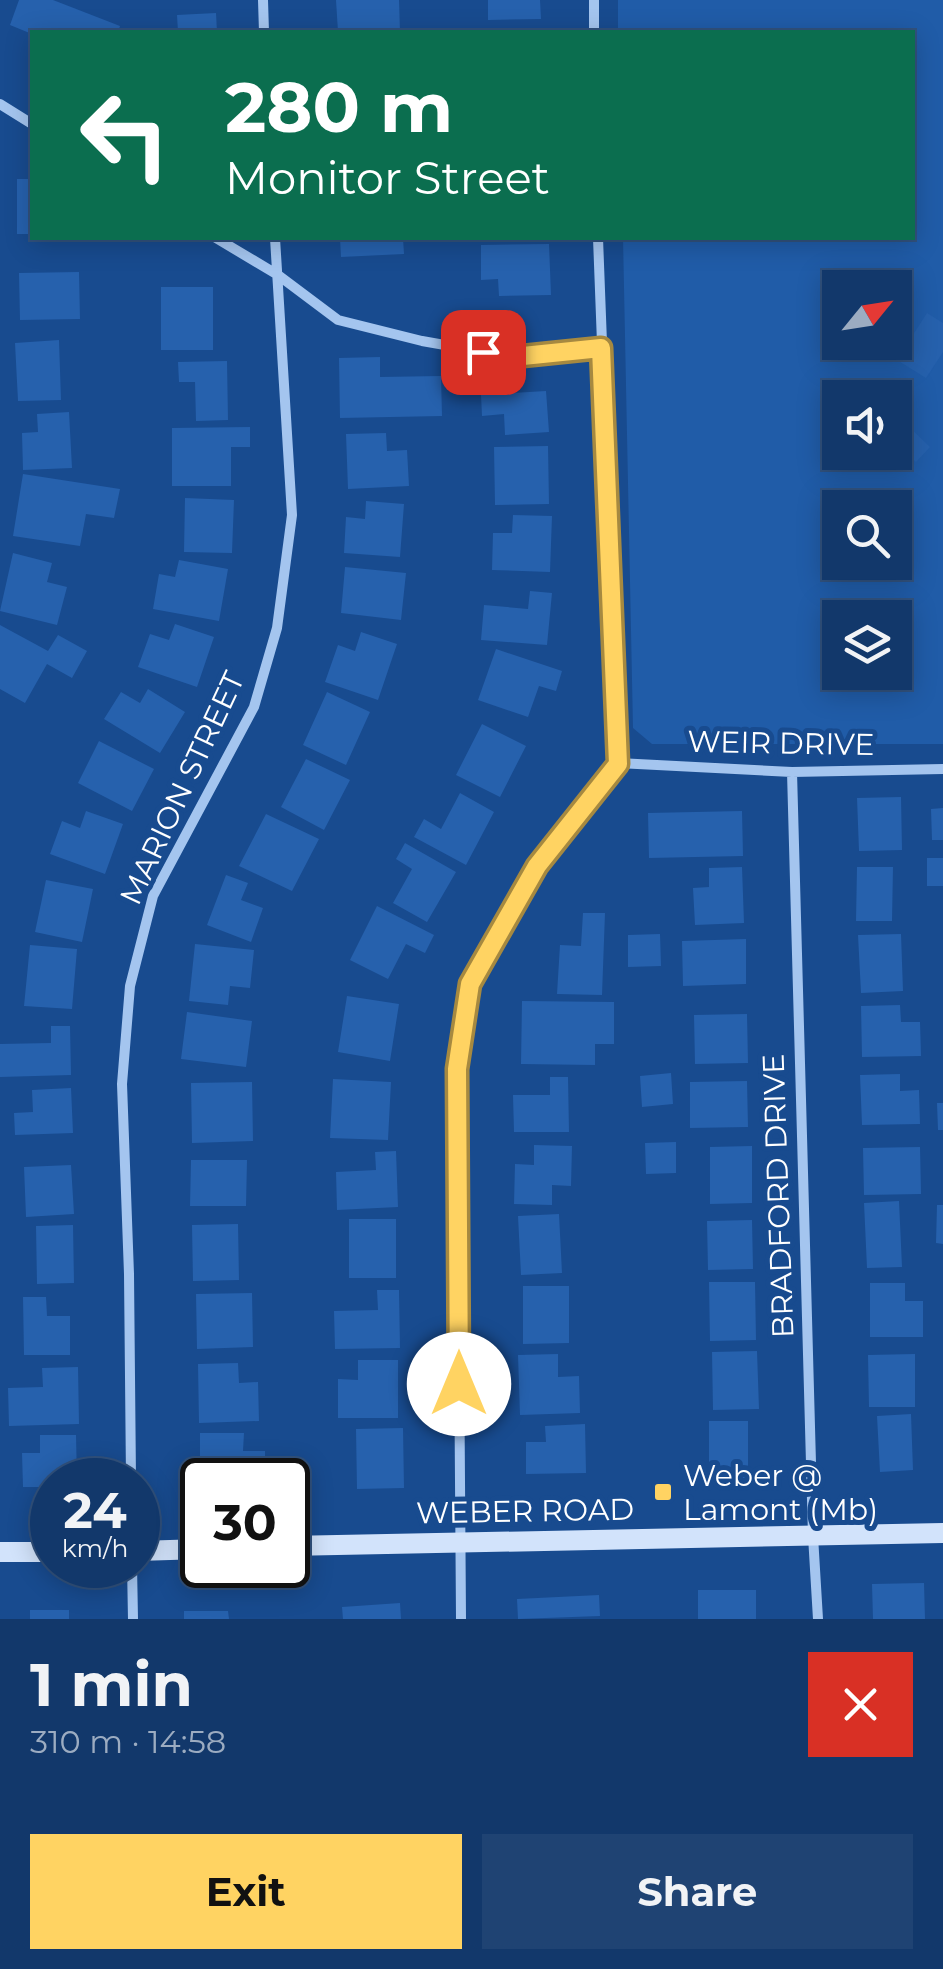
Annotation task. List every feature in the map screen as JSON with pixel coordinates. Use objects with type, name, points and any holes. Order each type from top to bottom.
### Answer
[{"type":"main road","name":"WEBER ROAD","points":[[310,1545],[943,1533]]},
{"type":"main road","points":[[0,1552],[30,1552]]},
{"type":"street","points":[[263,0],[264,30]]},
{"type":"street","points":[[594,0],[594,30]]},
{"type":"street","points":[[0,104],[30,123]]},
{"type":"street","points":[[219,240],[338,320],[422,341],[513,357],[601,348]]},
{"type":"street","name":"MARION STREET","points":[[131,1458],[130,1274],[122,1084],[130,986],[153,896],[254,707],[277,628],[292,514],[276,240]]},
{"type":"street","points":[[461,1619],[457,1069],[470,984],[537,866],[618,764],[598,240]]},
{"type":"street","name":"WEIR DRIVE","points":[[618,764],[792,772],[943,769]]},
{"type":"street","name":"BRADFORD DRIVE","points":[[792,772],[812,1536],[818,1619]]},
{"type":"street","points":[[132,1588],[133,1619]]},
{"type":"shaded area","points":[[618,0],[943,0],[943,744],[652,744],[633,728],[623,240],[915,240],[915,30],[618,30]]},
{"type":"building","points":[[19,0],[53,0],[120,26],[119,30],[30,30],[30,33],[10,25]]},
{"type":"building","points":[[336,0],[399,0],[400,30],[338,30]]},
{"type":"building","points":[[488,0],[540,0],[541,19],[488,20]]},
{"type":"building","points":[[216,13],[217,30],[178,30],[177,15]]},
{"type":"building","points":[[17,179],[30,179],[30,234],[17,234]]},
{"type":"building","points":[[340,240],[403,240],[404,254],[341,257]]},
{"type":"building","points":[[549,244],[551,295],[499,296],[498,279],[481,280],[481,245]]},
{"type":"building","points":[[79,272],[80,319],[20,320],[19,273]]},
{"type":"building","points":[[161,287],[213,287],[213,350],[161,350]]},
{"type":"building","points":[[927,313],[943,323],[943,352],[926,378],[897,360],[912,360],[912,336]]},
{"type":"building","points":[[59,340],[61,400],[18,401],[15,343]]},
{"type":"building","points":[[380,357],[380,377],[441,376],[442,416],[340,418],[339,358]]},
{"type":"building","points":[[227,361],[228,420],[196,421],[195,382],[179,382],[178,362]]},
{"type":"building","points":[[546,391],[549,432],[505,435],[504,414],[482,416],[481,395]]},
{"type":"building","points":[[69,412],[72,468],[23,470],[22,433],[38,432],[37,414]]},
{"type":"building","points":[[250,427],[250,447],[231,447],[231,486],[172,486],[172,428]]},
{"type":"building","points":[[912,430],[930,447],[916,462],[912,458]]},
{"type":"building","points":[[386,433],[387,451],[407,450],[409,486],[348,489],[346,434]]},
{"type":"building","points":[[548,446],[549,504],[495,505],[494,447]]},
{"type":"building","points":[[23,474],[120,489],[114,518],[86,514],[80,546],[13,536]]},
{"type":"building","points":[[185,498],[234,500],[232,553],[184,552]]},
{"type":"building","points":[[366,501],[404,504],[400,557],[344,553],[346,517],[365,519]]},
{"type":"building","points":[[513,515],[552,516],[550,572],[492,570],[493,533],[512,533]]},
{"type":"building","points":[[13,553],[52,563],[47,582],[67,587],[57,625],[0,611]]},
{"type":"building","points":[[179,560],[228,569],[219,621],[153,609],[159,574],[175,577]]},
{"type":"building","points":[[345,567],[406,573],[401,620],[341,613]]},
{"type":"building","points":[[530,591],[552,593],[547,645],[481,640],[484,605],[528,609]]},
{"type":"building","points":[[175,624],[214,637],[197,687],[138,667],[150,634],[169,640]]},
{"type":"building","points":[[0,625],[48,651],[58,635],[87,651],[72,678],[47,664],[25,703],[0,689]]},
{"type":"building","points":[[361,632],[397,644],[378,700],[325,682],[338,645],[355,651]]},
{"type":"building","points":[[496,649],[562,671],[556,691],[539,686],[528,717],[478,700]]},
{"type":"building","points":[[148,689],[185,712],[160,753],[104,719],[121,692],[140,703]]},
{"type":"building","points":[[327,692],[370,712],[346,765],[303,745]]},
{"type":"building","points":[[482,724],[526,746],[500,797],[456,775]]},
{"type":"building","points":[[99,741],[154,769],[132,811],[78,783]]},
{"type":"building","points":[[306,759],[350,780],[324,830],[281,807]]},
{"type":"building","points":[[460,793],[494,812],[466,865],[414,837],[424,819],[441,829]]},
{"type":"building","points":[[901,797],[902,850],[859,851],[857,798]]},
{"type":"building","points":[[943,808],[943,840],[932,840],[931,809]]},
{"type":"building","points":[[86,811],[123,824],[105,874],[50,854],[62,821],[80,828]]},
{"type":"building","points":[[742,811],[743,856],[649,858],[648,813]]},
{"type":"building","points":[[266,814],[319,839],[292,891],[239,866]]},
{"type":"building","points":[[405,843],[456,872],[427,922],[393,903],[412,869],[396,859]]},
{"type":"building","points":[[927,858],[943,858],[943,886],[927,886]]},
{"type":"building","points":[[742,867],[744,923],[695,925],[693,888],[709,887],[709,868]]},
{"type":"building","points":[[857,867],[893,867],[892,921],[856,921]]},
{"type":"building","points":[[226,875],[248,883],[241,900],[263,908],[251,942],[207,925]]},
{"type":"building","points":[[46,880],[93,889],[82,942],[35,932]]},
{"type":"building","points":[[377,906],[434,935],[425,953],[406,944],[388,979],[350,960]]},
{"type":"building","points":[[583,913],[605,913],[602,995],[557,994],[560,945],[581,946]]},
{"type":"building","points":[[660,934],[661,966],[628,967],[628,935]]},
{"type":"building","points":[[901,934],[903,991],[861,993],[858,935]]},
{"type":"building","points":[[746,939],[746,984],[683,986],[682,941]]},
{"type":"building","points":[[195,944],[254,950],[250,988],[230,986],[228,1005],[189,1001]]},
{"type":"building","points":[[30,945],[77,949],[72,1009],[24,1006]]},
{"type":"building","points":[[347,996],[399,1004],[390,1061],[338,1052]]},
{"type":"building","points":[[522,1001],[614,1002],[614,1044],[595,1044],[595,1065],[521,1064]]},
{"type":"building","points":[[900,1005],[901,1022],[920,1022],[921,1056],[862,1057],[861,1006]]},
{"type":"building","points":[[187,1012],[252,1021],[246,1067],[181,1059]]},
{"type":"building","points":[[747,1014],[748,1063],[695,1064],[694,1015]]},
{"type":"building","points":[[51,1026],[70,1026],[71,1075],[0,1077],[0,1044],[51,1043]]},
{"type":"building","points":[[671,1073],[673,1104],[642,1107],[640,1076]]},
{"type":"building","points":[[900,1074],[900,1091],[919,1090],[920,1124],[862,1125],[860,1075]]},
{"type":"building","points":[[550,1077],[568,1077],[569,1132],[514,1132],[513,1095],[550,1095]]},
{"type":"building","points":[[333,1079],[391,1082],[388,1140],[330,1138]]},
{"type":"building","points":[[747,1081],[748,1127],[690,1128],[690,1082]]},
{"type":"building","points":[[252,1082],[253,1141],[192,1143],[191,1083]]},
{"type":"building","points":[[71,1088],[73,1133],[15,1135],[14,1113],[33,1112],[32,1090]]},
{"type":"building","points":[[937,1103],[943,1103],[943,1130],[938,1130]]},
{"type":"building","points":[[676,1142],[676,1173],[646,1174],[645,1143]]},
{"type":"building","points":[[534,1145],[572,1146],[571,1186],[552,1185],[552,1205],[514,1204],[515,1164],[534,1165]]},
{"type":"building","points":[[752,1146],[752,1203],[710,1204],[710,1147]]},
{"type":"building","points":[[920,1147],[921,1194],[864,1195],[863,1148]]},
{"type":"building","points":[[396,1151],[398,1207],[337,1210],[336,1172],[376,1170],[375,1152]]},
{"type":"building","points":[[191,1160],[247,1160],[246,1206],[190,1206]]},
{"type":"building","points":[[71,1165],[74,1214],[26,1217],[24,1167]]},
{"type":"building","points":[[899,1201],[902,1267],[867,1268],[864,1203]]},
{"type":"building","points":[[937,1205],[943,1205],[943,1244],[936,1243]]},
{"type":"building","points":[[559,1214],[562,1273],[521,1275],[518,1216]]},
{"type":"building","points":[[349,1219],[396,1219],[396,1278],[349,1278]]},
{"type":"building","points":[[752,1220],[753,1269],[708,1270],[707,1221]]},
{"type":"building","points":[[238,1224],[239,1280],[193,1281],[192,1225]]},
{"type":"building","points":[[73,1225],[74,1283],[37,1284],[36,1226]]},
{"type":"building","points":[[709,1282],[755,1282],[756,1340],[710,1341]]},
{"type":"building","points":[[870,1283],[905,1283],[905,1301],[923,1301],[923,1337],[870,1337]]},
{"type":"building","points":[[523,1286],[569,1286],[569,1343],[523,1344]]},
{"type":"building","points":[[377,1290],[399,1290],[400,1348],[335,1349],[334,1311],[378,1310]]},
{"type":"building","points":[[252,1293],[253,1347],[197,1349],[196,1294]]},
{"type":"building","points":[[23,1297],[46,1297],[47,1316],[70,1316],[70,1355],[24,1355]]},
{"type":"building","points":[[757,1351],[759,1409],[713,1410],[712,1352]]},
{"type":"building","points":[[558,1354],[558,1377],[579,1376],[580,1413],[520,1415],[518,1355]]},
{"type":"building","points":[[915,1354],[915,1407],[869,1407],[868,1355]]},
{"type":"building","points":[[358,1360],[398,1360],[398,1418],[338,1418],[338,1379],[358,1380]]},
{"type":"building","points":[[238,1363],[239,1383],[258,1382],[259,1421],[199,1423],[198,1364]]},
{"type":"building","points":[[78,1367],[79,1424],[9,1426],[8,1388],[43,1387],[42,1368]]},
{"type":"building","points":[[911,1414],[913,1470],[880,1472],[877,1416]]},
{"type":"building","points":[[709,1421],[748,1421],[748,1478],[709,1477]]},
{"type":"building","points":[[585,1424],[586,1473],[526,1474],[526,1442],[546,1442],[545,1426]]},
{"type":"building","points":[[403,1428],[404,1488],[357,1489],[356,1429]]},
{"type":"building","points":[[200,1433],[244,1433],[243,1451],[265,1451],[265,1458],[200,1458]]},
{"type":"building","points":[[40,1435],[76,1435],[77,1458],[30,1458],[30,1487],[23,1487],[22,1453],[40,1453]]},
{"type":"building","points":[[924,1583],[925,1619],[873,1619],[872,1584]]},
{"type":"building","points":[[698,1590],[756,1590],[756,1619],[698,1619]]},
{"type":"building","points":[[599,1595],[600,1616],[518,1619],[517,1599]]},
{"type":"building","points":[[400,1603],[401,1619],[343,1619],[342,1607]]},
{"type":"building","points":[[30,1610],[69,1610],[69,1619],[30,1619]]},
{"type":"building","points":[[184,1611],[228,1611],[229,1619],[184,1619]]},
{"type":"place","name":"Weber @ Lamont (Mb)","points":[[663,1492]]},
{"type":"route","points":[[459,1384],[457,1069],[470,984],[537,866],[618,764],[601,348],[513,357],[483,352]]}]
